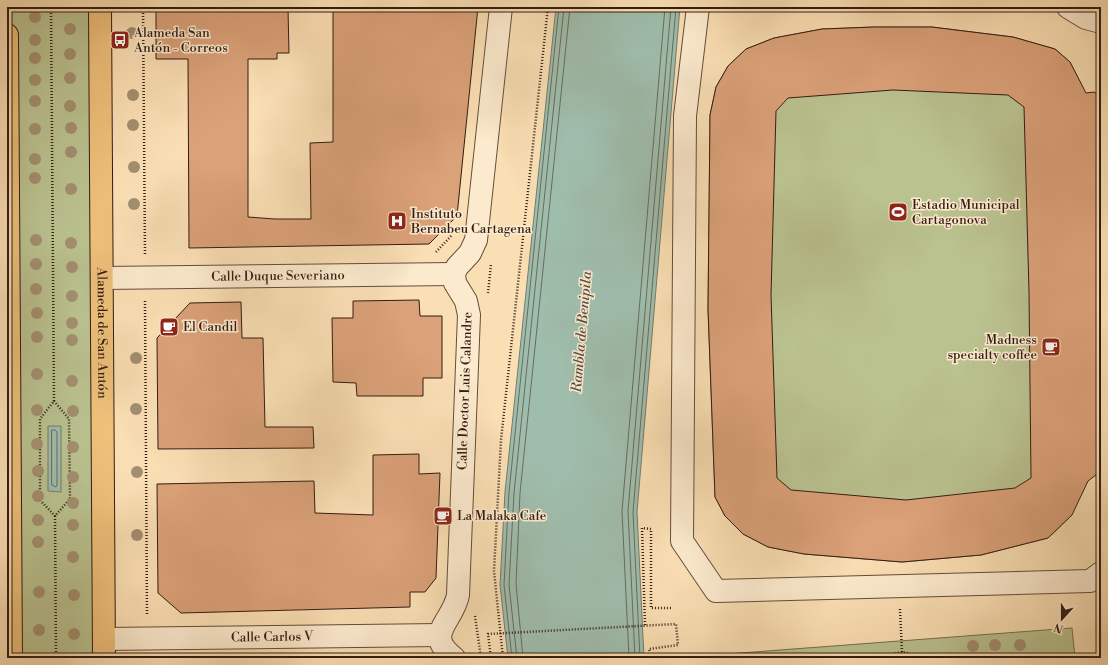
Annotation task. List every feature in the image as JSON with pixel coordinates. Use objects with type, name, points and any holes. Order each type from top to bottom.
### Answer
[{"type":"main road","name":"Alameda de San Antón","points":[[100,7],[104,648]]},
{"type":"main road","points":[[7,35],[10,644]]},
{"type":"street","points":[[454,274],[455,270],[470,253],[476,240],[501,7]]},
{"type":"street","points":[[698,7],[685,116],[682,541],[716,591],[1090,581],[1101,573]]},
{"type":"street","points":[[1068,7],[1086,18],[1101,22]]},
{"type":"street","name":"Calle Duque Severiano","points":[[102,278],[454,274]]},
{"type":"street","name":"Calle Doctor Luis Calandre","points":[[440,635],[443,626],[455,608],[458,595],[468,346],[469,311],[466,301],[455,283],[454,274]]},
{"type":"street","points":[[440,635],[444,647],[454,658]]},
{"type":"street","name":"Calle Carlos V","points":[[104,648],[148,639],[440,635]]},
{"type":"path","points":[[51,7],[54,401],[40,419],[40,500],[55,516]]},
{"type":"path","points":[[143,7],[148,639]]},
{"type":"path","points":[[503,658],[494,571],[501,440],[548,7]]},
{"type":"path","points":[[54,401],[69,418],[70,499],[55,516],[56,658]]},
{"type":"path","points":[[645,625],[642,528],[651,529],[652,608],[672,608]]},
{"type":"path","points":[[899,586],[902,652]]},
{"type":"path","points":[[491,658],[488,634],[676,624],[678,645],[649,648],[650,658]]},
{"type":"path","points":[[887,658],[892,654],[902,652],[912,655],[915,658]]},
{"type":"green space","points":[[7,7],[100,7],[104,658],[11,658]]},
{"type":"green space","name":"Estadio Municipal Cartagonova","points":[[932,27],[1013,37],[1055,49],[1070,62],[1081,84],[1072,515],[1048,538],[981,555],[902,562],[804,554],[768,547],[743,534],[725,516],[715,497],[708,309],[710,115],[716,87],[728,66],[746,49],[774,38],[822,29]]},
{"type":"green space","points":[[1072,628],[1075,658],[674,658]]},
{"type":"water","name":"Rambla de Benipila","points":[[556,7],[680,7],[637,512],[644,658],[508,658],[500,585],[505,492]]},
{"type":"water","points":[[48,426],[61,426],[61,492],[48,491]]},
{"type":"building","points":[[156,7],[276,7],[276,9],[288,9],[289,53],[277,53],[277,59],[248,59],[248,217],[311,219],[310,143],[333,142],[333,7],[478,7],[457,216],[429,244],[189,248],[188,59],[156,59]]},
{"type":"building","points":[[932,27],[1013,37],[1055,49],[1070,62],[1086,93],[1094,92],[1101,97],[1101,471],[1088,481],[1072,515],[1048,538],[981,555],[902,562],[804,554],[768,547],[743,534],[725,516],[715,497],[708,309],[710,115],[716,87],[728,66],[746,49],[774,38],[822,29]],"holes":[[[893,90],[1008,95],[1024,107],[1029,292],[1031,478],[1015,488],[906,500],[791,490],[777,478],[771,295],[776,111],[788,98]]]},
{"type":"building","points":[[419,300],[420,316],[442,316],[442,378],[423,378],[423,396],[357,396],[356,383],[333,382],[332,318],[353,318],[353,301]]},
{"type":"building","points":[[241,302],[242,338],[263,338],[265,427],[313,427],[314,448],[158,449],[157,338],[190,303]]},
{"type":"building","points":[[419,454],[419,474],[440,473],[436,578],[425,592],[410,592],[410,607],[181,613],[158,593],[157,484],[314,481],[315,513],[373,515],[373,455]]},
{"type":"place","name":"Alameda San Antón - Correos","points":[[120,40]]},
{"type":"place","name":"Estadio Municipal Cartagonova","points":[[898,212]]},
{"type":"place","name":"Instituto Bernabeu Cartagena","points":[[397,221]]},
{"type":"place","name":"El Candil","points":[[169,327]]},
{"type":"place","name":"Madness specialty coffee","points":[[1051,347]]},
{"type":"place","name":"La Malaka Cafe","points":[[443,516]]}]
